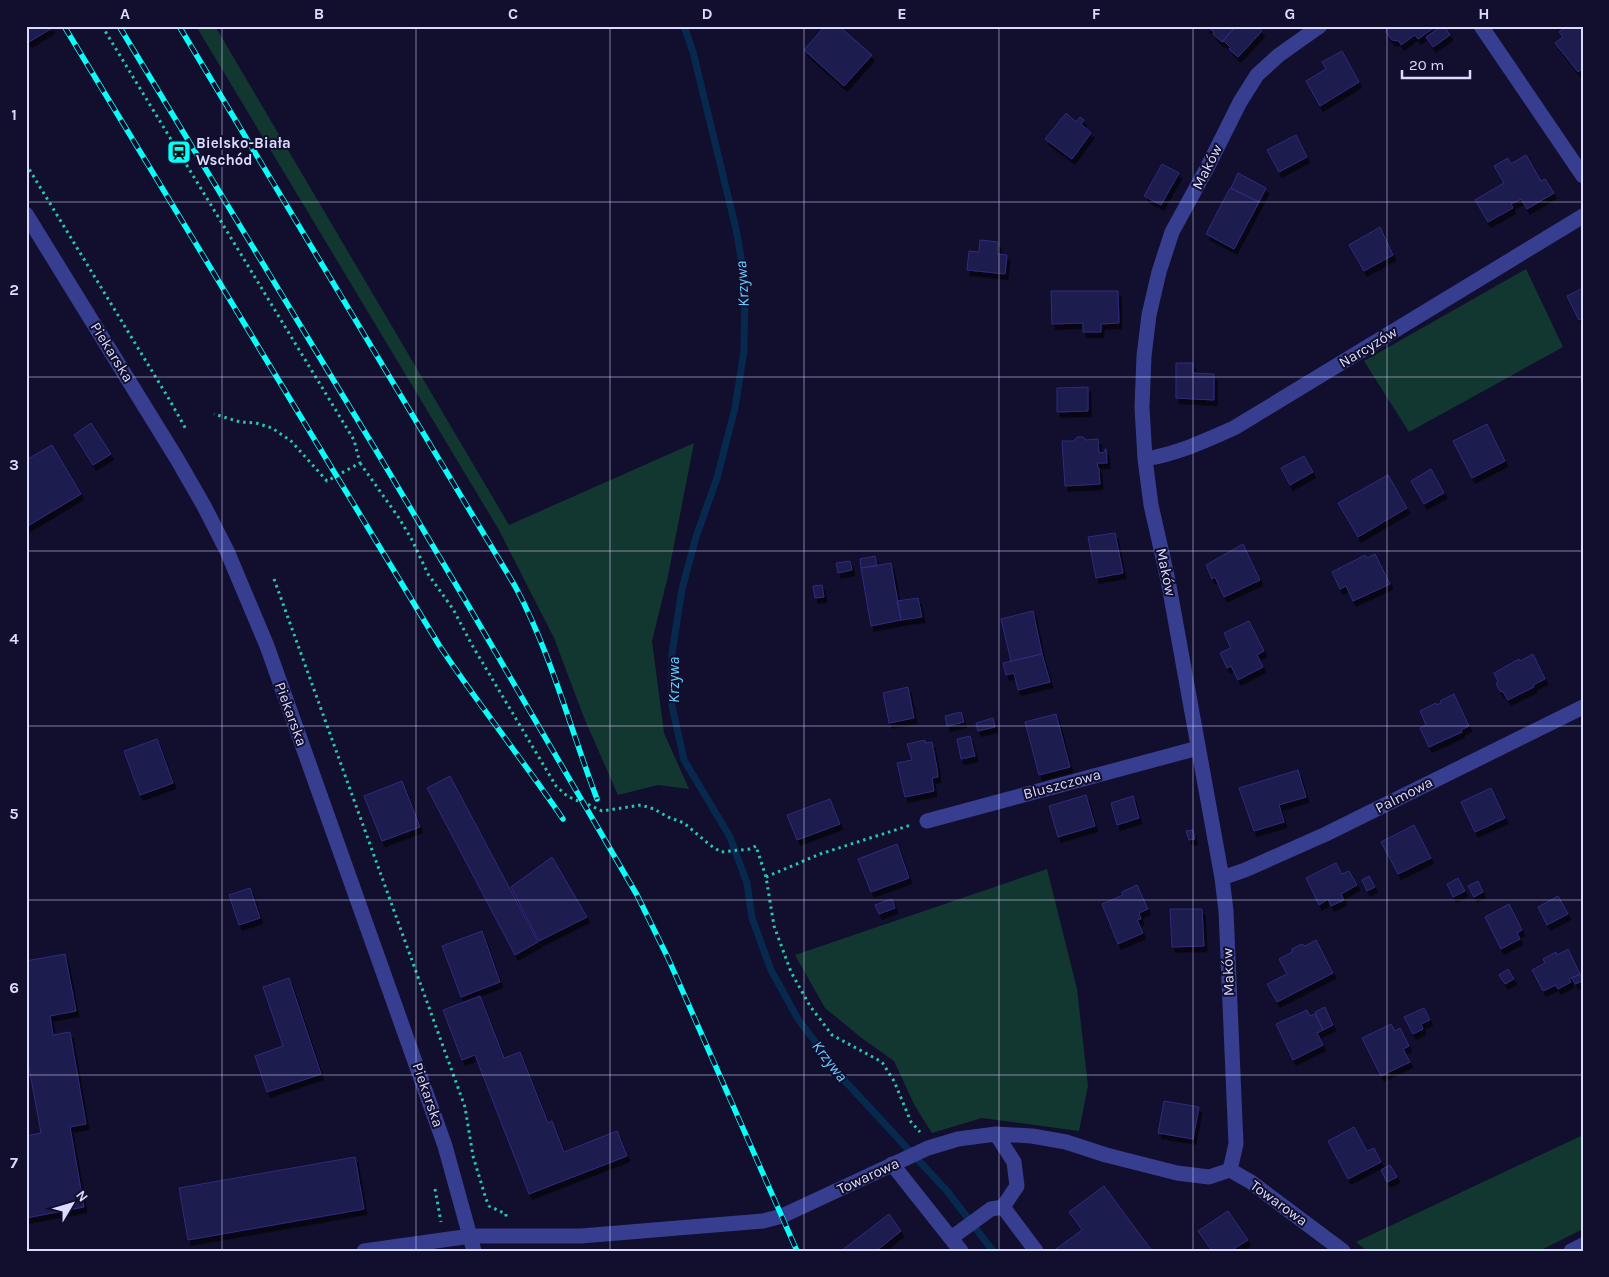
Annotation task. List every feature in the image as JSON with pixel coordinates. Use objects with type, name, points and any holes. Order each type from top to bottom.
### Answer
[{"type":"street","name":"Maków","points":[[1230,1170],[1236,1144],[1226,911],[1222,878],[1168,580],[1151,505],[1145,459],[1142,407],[1144,356],[1149,315],[1159,272],[1172,232],[1240,102],[1257,75],[1279,54],[1320,26]]},
{"type":"street","points":[[1481,26],[1583,176]]},
{"type":"street","name":"Piekarska","points":[[26,214],[177,459],[223,544],[247,596],[267,646],[446,1146],[472,1244]]},
{"type":"street","name":"Narcyzów","points":[[1145,459],[1189,448],[1234,428],[1583,216]]},
{"type":"street","name":"Palmowa","points":[[1222,878],[1326,834],[1583,707]]},
{"type":"street","name":"Bluszczowa","points":[[927,821],[1198,748]]},
{"type":"street","points":[[956,1234],[997,1208],[1018,1186],[1014,1162],[996,1134]]},
{"type":"street","name":"Towarowa","points":[[364,1251],[472,1244],[508,1235],[581,1236],[763,1221],[782,1216],[928,1148],[958,1139],[996,1134],[1032,1136],[1066,1142],[1106,1155],[1177,1173],[1209,1178],[1230,1170],[1252,1182],[1343,1251]]},
{"type":"street","points":[[898,1162],[956,1234],[961,1251]]},
{"type":"street","points":[[997,1208],[1036,1251]]},
{"type":"street","points":[[1571,1251],[1583,1245]]},
{"type":"path","points":[[102,26],[354,440],[360,462],[399,518],[428,574],[453,609],[472,645],[556,786],[575,800],[602,811],[641,805],[654,809],[684,823],[710,845],[722,852],[750,849],[756,846],[766,877],[774,926],[791,972],[810,1006],[832,1035],[882,1062],[894,1081],[911,1122],[926,1138],[928,1148]]},
{"type":"path","points":[[26,164],[169,398],[187,431]]},
{"type":"path","points":[[214,414],[240,422],[256,423],[272,428],[291,440],[305,458],[328,481],[360,462]]},
{"type":"path","points":[[274,579],[464,1107],[473,1156],[486,1199],[489,1206],[506,1214],[508,1235]]},
{"type":"path","points":[[766,877],[820,854],[927,821]]},
{"type":"green space","points":[[196,26],[215,26],[509,525],[694,443],[668,576],[652,641],[664,733],[689,789],[658,785],[618,795],[585,720],[554,638],[499,530]]},
{"type":"green space","points":[[1526,269],[1563,347],[1409,432],[1364,361]]},
{"type":"green space","points":[[1047,869],[1077,989],[1088,1086],[1079,1131],[982,1118],[932,1133],[915,1106],[894,1061],[825,1008],[795,955]]},
{"type":"green space","points":[[1583,1135],[1583,1229],[1539,1251],[1367,1251],[1356,1242]]},
{"type":"building","points":[[26,26],[51,26],[52,28],[29,42],[26,38]]},
{"type":"building","points":[[825,26],[839,26],[872,55],[844,86],[804,50]]},
{"type":"building","points":[[1207,26],[1236,26],[1222,42],[1213,34],[1214,32],[1208,27],[1206,28]]},
{"type":"building","points":[[1236,26],[1257,26],[1262,31],[1238,57],[1229,49],[1231,48],[1224,41],[1222,42]]},
{"type":"building","points":[[1387,26],[1430,26],[1432,29],[1418,39],[1415,35],[1401,45],[1399,41],[1392,40],[1386,32]]},
{"type":"building","points":[[1442,26],[1450,35],[1433,47],[1426,37]]},
{"type":"building","points":[[1567,26],[1573,26],[1574,28],[1583,26],[1583,68],[1578,72],[1555,43],[1563,37],[1559,32]]},
{"type":"building","points":[[1342,51],[1359,82],[1320,106],[1306,81],[1326,69],[1322,62]]},
{"type":"building","points":[[1066,113],[1076,122],[1080,117],[1084,120],[1081,124],[1091,133],[1072,159],[1045,139]]},
{"type":"building","points":[[1296,135],[1307,157],[1279,172],[1267,150]]},
{"type":"building","points":[[1526,155],[1541,181],[1545,179],[1554,193],[1527,209],[1521,199],[1511,204],[1513,208],[1488,222],[1475,200],[1504,183],[1494,166],[1508,158],[1511,164]]},
{"type":"building","points":[[1162,164],[1179,173],[1161,205],[1144,196]]},
{"type":"building","points":[[1238,173],[1266,188],[1259,202],[1231,188]]},
{"type":"building","points":[[1230,188],[1259,202],[1234,249],[1206,234]]},
{"type":"building","points":[[1380,227],[1393,255],[1364,271],[1349,245]]},
{"type":"building","points":[[980,240],[998,242],[997,254],[1007,255],[1005,274],[967,270],[969,251],[979,252]]},
{"type":"building","points":[[1583,288],[1583,318],[1579,320],[1567,296]]},
{"type":"building","points":[[1051,291],[1118,291],[1119,323],[1101,324],[1101,332],[1083,332],[1083,323],[1052,324]]},
{"type":"building","points":[[1176,363],[1193,363],[1193,373],[1214,374],[1214,400],[1176,398]]},
{"type":"building","points":[[1088,387],[1088,411],[1057,412],[1057,388]]},
{"type":"building","points":[[91,423],[111,454],[93,465],[74,435]]},
{"type":"building","points":[[1487,424],[1505,461],[1472,478],[1453,441]]},
{"type":"building","points":[[1077,437],[1083,437],[1086,440],[1098,439],[1099,453],[1105,452],[1106,449],[1107,463],[1097,463],[1100,484],[1065,486],[1062,441],[1074,441]]},
{"type":"building","points":[[52,445],[81,494],[26,527],[26,460]]},
{"type":"building","points":[[1304,456],[1313,472],[1290,485],[1281,468]]},
{"type":"building","points":[[1431,469],[1444,493],[1424,504],[1411,481]]},
{"type":"building","points":[[1388,475],[1407,508],[1358,537],[1338,503]]},
{"type":"building","points":[[1115,533],[1123,573],[1096,578],[1088,537]]},
{"type":"building","points":[[1243,544],[1260,580],[1224,597],[1215,577],[1212,579],[1206,565]]},
{"type":"building","points":[[1375,554],[1390,584],[1353,601],[1346,586],[1340,589],[1332,572],[1365,555],[1367,558]]},
{"type":"building","points":[[875,556],[877,566],[861,568],[860,559]]},
{"type":"building","points":[[850,561],[852,570],[838,573],[836,563]]},
{"type":"building","points":[[891,563],[901,620],[871,626],[861,568]]},
{"type":"building","points":[[822,585],[824,597],[815,598],[813,586]]},
{"type":"building","points":[[918,598],[922,617],[901,620],[897,601]]},
{"type":"building","points":[[1033,611],[1042,654],[1011,661],[1001,619]]},
{"type":"building","points":[[1249,621],[1264,651],[1257,655],[1263,667],[1238,680],[1231,666],[1227,668],[1220,653],[1231,648],[1224,633]]},
{"type":"building","points":[[1042,654],[1050,682],[1018,690],[1014,673],[1006,675],[1003,663]]},
{"type":"building","points":[[1533,654],[1545,679],[1533,685],[1534,687],[1508,700],[1496,684],[1498,681],[1494,673],[1519,659],[1520,661]]},
{"type":"building","points":[[908,687],[914,718],[889,723],[883,693]]},
{"type":"building","points":[[1454,694],[1469,726],[1461,730],[1462,732],[1429,747],[1420,728],[1426,725],[1420,711],[1436,703],[1436,705],[1441,703],[1440,701]]},
{"type":"building","points":[[961,712],[964,722],[947,726],[945,716]]},
{"type":"building","points":[[1056,714],[1070,767],[1039,775],[1025,722]]},
{"type":"building","points":[[993,718],[995,727],[978,731],[976,723]]},
{"type":"building","points":[[970,736],[975,756],[961,759],[957,739]]},
{"type":"building","points":[[157,739],[173,783],[140,795],[124,751]]},
{"type":"building","points":[[925,740],[925,743],[932,742],[937,768],[938,777],[932,778],[934,791],[905,797],[897,763],[912,760],[907,744]]},
{"type":"building","points":[[1298,770],[1306,797],[1279,805],[1284,822],[1254,831],[1239,788]]},
{"type":"building","points":[[450,776],[538,942],[515,955],[427,788]]},
{"type":"building","points":[[402,781],[420,827],[382,841],[364,796]]},
{"type":"building","points":[[1491,788],[1505,818],[1475,832],[1461,802]]},
{"type":"building","points":[[1086,795],[1095,826],[1058,837],[1049,806]]},
{"type":"building","points":[[1133,796],[1139,818],[1117,825],[1111,803]]},
{"type":"building","points":[[830,799],[840,824],[797,840],[787,815]]},
{"type":"building","points":[[1414,825],[1431,858],[1398,874],[1381,842]]},
{"type":"building","points":[[1193,830],[1195,839],[1189,840],[1186,831]]},
{"type":"building","points":[[897,844],[909,878],[871,892],[858,859]]},
{"type":"building","points":[[552,857],[587,917],[539,941],[511,887]]},
{"type":"building","points":[[1336,863],[1342,874],[1349,871],[1357,885],[1341,894],[1344,900],[1331,906],[1328,899],[1319,905],[1306,878]]},
{"type":"building","points":[[1369,876],[1375,887],[1367,891],[1362,880]]},
{"type":"building","points":[[1458,878],[1465,891],[1453,897],[1447,884]]},
{"type":"building","points":[[1478,881],[1483,892],[1474,897],[1468,886]]},
{"type":"building","points":[[1137,885],[1148,909],[1139,913],[1141,919],[1137,920],[1143,933],[1118,944],[1102,904],[1123,895],[1122,892]]},
{"type":"building","points":[[250,888],[260,918],[239,925],[229,895]]},
{"type":"building","points":[[1558,896],[1568,914],[1547,925],[1538,907]]},
{"type":"building","points":[[892,899],[895,908],[879,914],[875,905]]},
{"type":"building","points":[[1509,904],[1522,930],[1517,933],[1520,939],[1501,949],[1485,917]]},
{"type":"building","points":[[1170,909],[1202,909],[1204,946],[1172,947]]},
{"type":"building","points":[[482,931],[500,982],[461,997],[442,946]]},
{"type":"building","points":[[1316,940],[1333,973],[1277,1002],[1267,984],[1287,974],[1279,959],[1292,952],[1292,949],[1302,944],[1305,946]]},
{"type":"building","points":[[1568,949],[1580,974],[1569,979],[1571,982],[1558,989],[1556,985],[1543,991],[1532,970],[1545,963],[1543,959],[1556,952],[1557,955]]},
{"type":"building","points":[[65,954],[76,1011],[50,1016],[53,1035],[70,1032],[86,1124],[70,1127],[84,1207],[26,1218],[26,1136],[41,1133],[26,1051],[26,961]]},
{"type":"building","points":[[1508,969],[1514,979],[1505,984],[1499,975]]},
{"type":"building","points":[[1580,974],[1583,981],[1575,984],[1572,978]]},
{"type":"building","points":[[289,978],[321,1074],[267,1092],[255,1056],[283,1046],[263,987]]},
{"type":"building","points":[[480,996],[504,1058],[520,1052],[548,1123],[552,1121],[564,1152],[617,1131],[627,1156],[529,1194],[475,1055],[462,1060],[443,1010]]},
{"type":"building","points":[[1325,1007],[1333,1025],[1323,1030],[1315,1012]]},
{"type":"building","points":[[1424,1008],[1430,1020],[1421,1024],[1423,1029],[1413,1034],[1404,1017]]},
{"type":"building","points":[[1307,1010],[1310,1016],[1315,1014],[1323,1030],[1317,1033],[1323,1045],[1293,1060],[1276,1024]]},
{"type":"building","points":[[1391,1024],[1395,1031],[1400,1028],[1409,1046],[1403,1049],[1410,1062],[1381,1076],[1362,1038]]},
{"type":"building","points":[[1164,1101],[1199,1107],[1193,1139],[1158,1133]]},
{"type":"building","points":[[1354,1127],[1367,1151],[1374,1148],[1381,1162],[1348,1179],[1328,1141]]},
{"type":"building","points":[[355,1157],[364,1209],[188,1240],[179,1188]]},
{"type":"building","points":[[1390,1165],[1397,1177],[1387,1182],[1381,1170]]},
{"type":"building","points":[[1104,1186],[1152,1251],[1058,1251],[1056,1249],[1082,1230],[1069,1212]]},
{"type":"building","points":[[1228,1211],[1248,1240],[1230,1251],[1212,1251],[1198,1231]]},
{"type":"building","points":[[889,1214],[901,1231],[876,1251],[841,1251]]},
{"type":"waterway","name":"Krzywa","points":[[684,26],[693,52],[736,229],[745,281],[744,351],[735,408],[717,478],[696,537],[682,589],[672,653],[672,706],[684,760],[730,837],[747,883],[752,918],[771,970],[798,1019],[844,1080],[947,1191],[993,1251]]},
{"type":"railway","points":[[64,26],[439,645],[563,819]]},
{"type":"railway","points":[[119,26],[374,447],[637,895],[668,958],[797,1251]]},
{"type":"railway","points":[[179,26],[515,586],[528,611],[550,664],[597,799]]},
{"type":"place","name":"Bielsko-Biała Wschód","points":[[179,152]]}]
